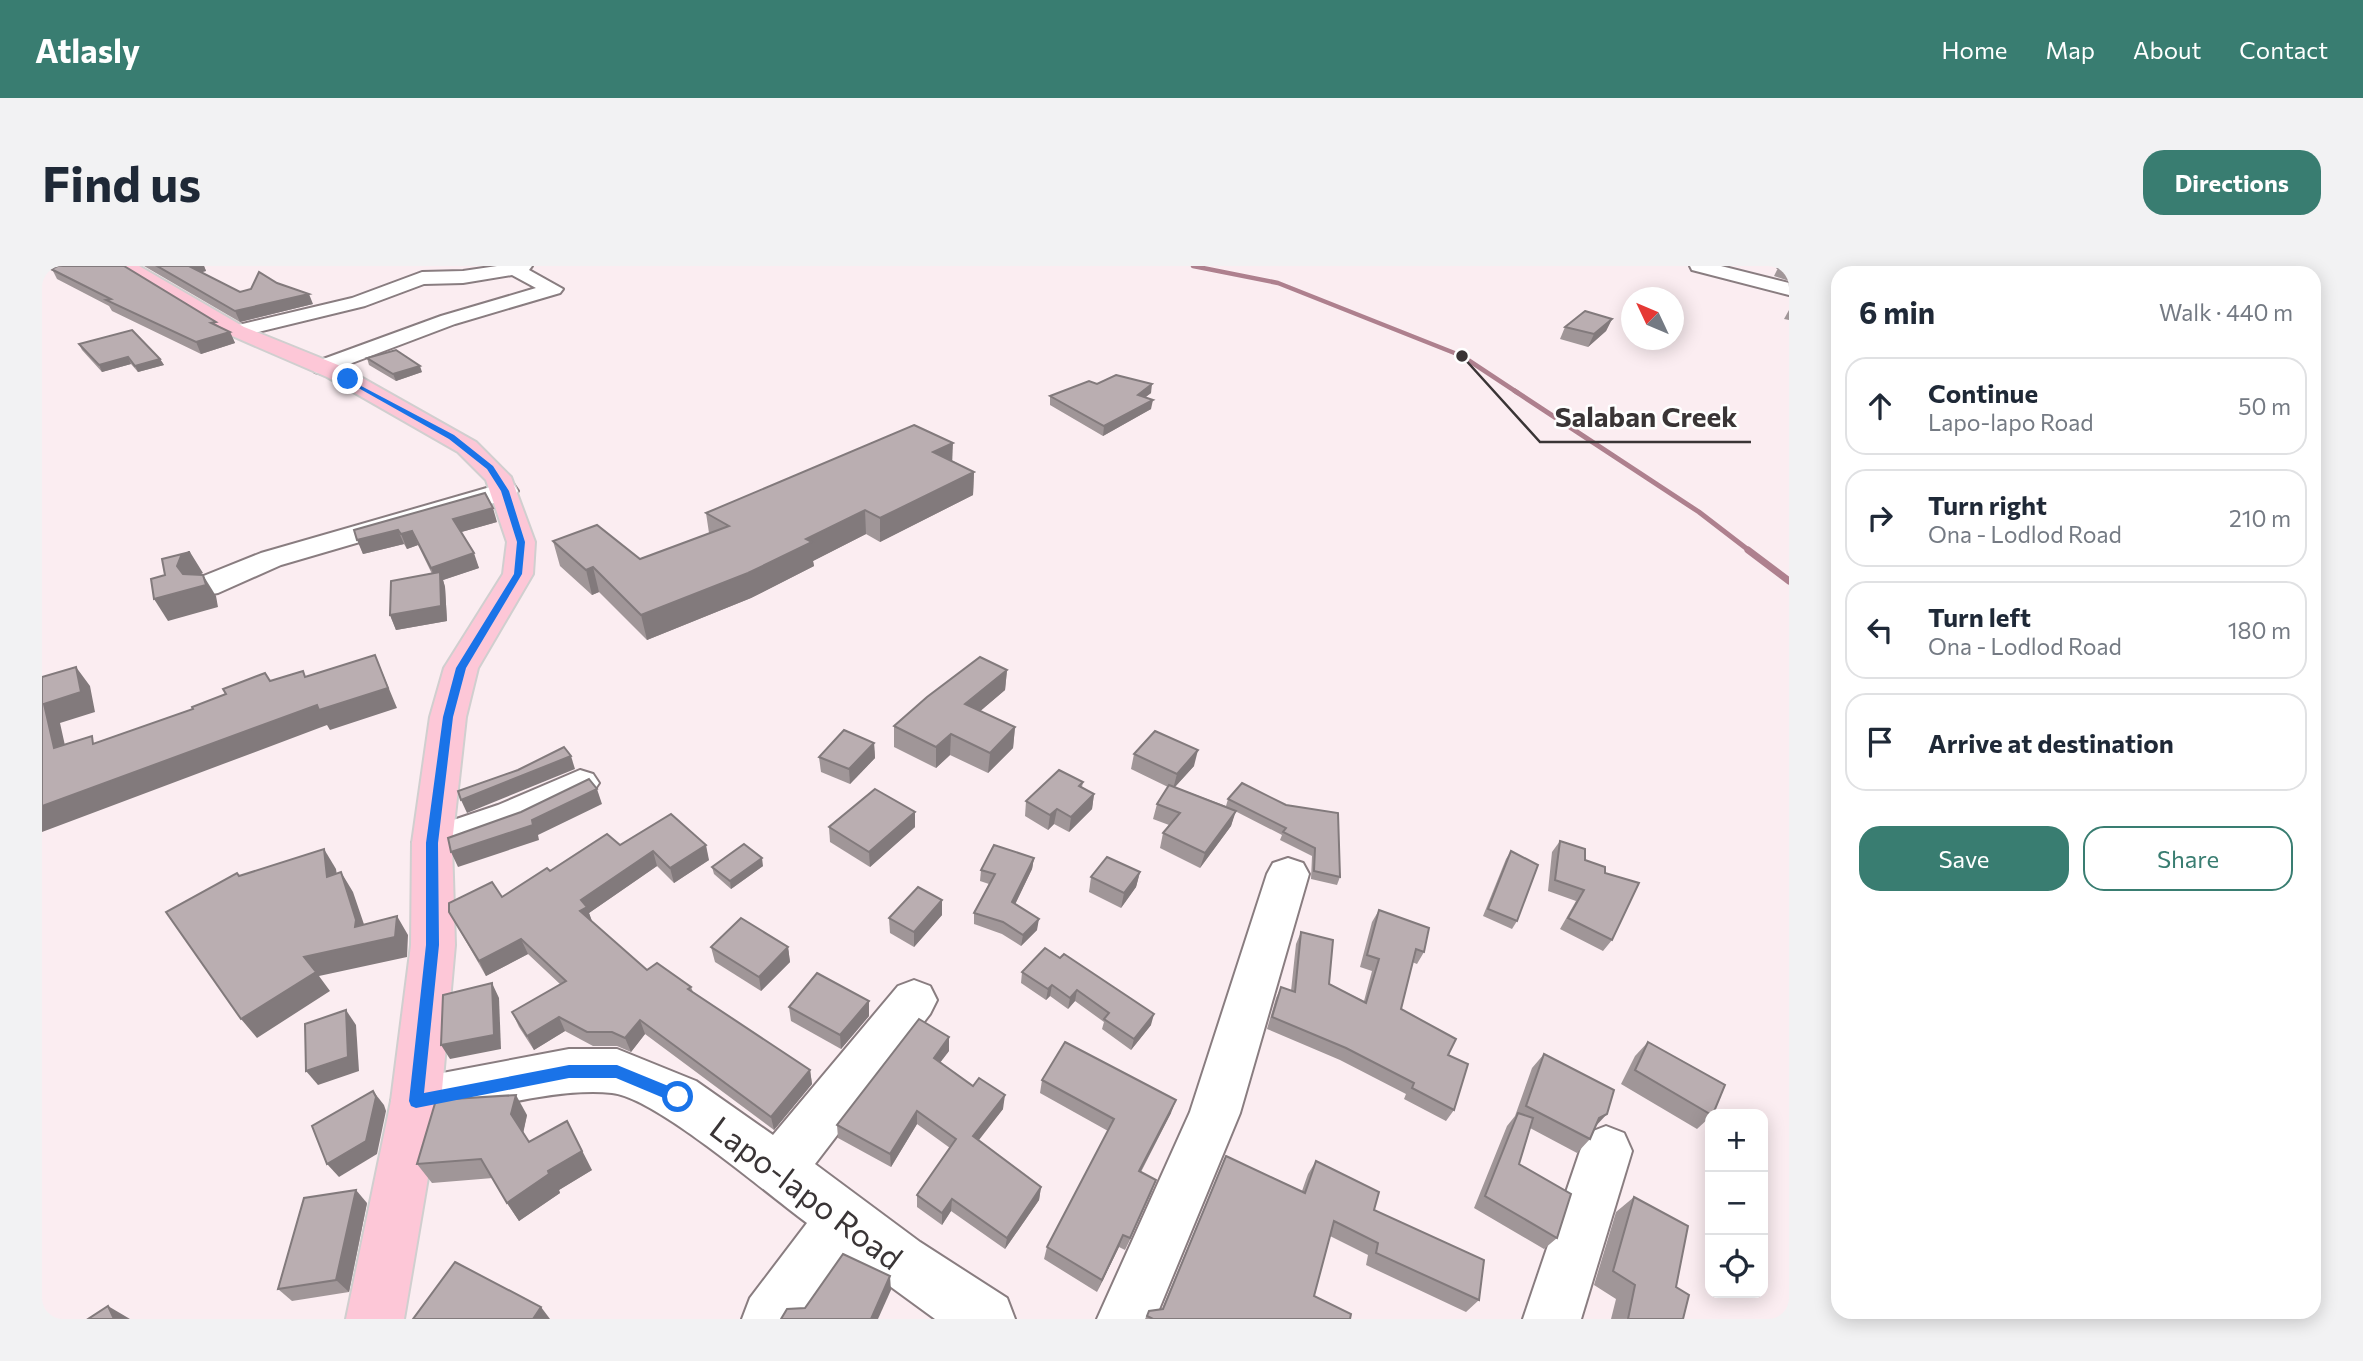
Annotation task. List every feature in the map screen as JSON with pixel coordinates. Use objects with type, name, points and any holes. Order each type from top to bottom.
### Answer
[{"type":"main road","points":[[126,266],[237,331],[323,367],[467,447],[490,468],[505,491],[521,542],[518,574],[461,668],[448,717],[432,843],[433,945],[416,1101],[375,1319]]},
{"type":"street","points":[[237,331],[358,302],[422,278],[463,277],[521,267],[520,273],[553,289],[448,320],[323,367]]},
{"type":"street","points":[[1712,267],[1789,289]]},
{"type":"street","points":[[207,586],[271,559],[505,491]]},
{"type":"street","points":[[432,843],[512,815],[580,783]]},
{"type":"street","points":[[1126,1319],[1215,1114],[1288,874]]},
{"type":"street","points":[[779,1169],[914,1000]]},
{"type":"street","name":"Lapo-lapo Road","points":[[416,1101],[569,1071],[617,1071],[678,1097],[845,1218],[900,1262],[986,1319]]},
{"type":"street","points":[[1552,1319],[1606,1151]]},
{"type":"street","points":[[771,1319],[845,1218]]},
{"type":"building","points":[[55,266],[124,266],[216,322],[211,323],[230,332],[196,342],[106,300],[111,299],[51,269]]},
{"type":"building","points":[[157,266],[189,266],[240,292],[251,289],[259,272],[277,283],[309,294],[235,311]]},
{"type":"building","points":[[1789,266],[1789,271],[1778,268]]},
{"type":"building","points":[[1585,311],[1612,319],[1594,334],[1565,327]]},
{"type":"building","points":[[132,330],[160,359],[135,366],[128,357],[99,365],[79,344]]},
{"type":"building","points":[[396,350],[420,366],[393,374],[367,358]]},
{"type":"building","points":[[1116,375],[1152,384],[1138,395],[1153,400],[1104,426],[1050,396],[1089,381],[1097,384]]},
{"type":"building","points":[[914,425],[953,443],[933,452],[974,472],[880,518],[865,510],[806,539],[812,542],[748,573],[641,615],[593,567],[586,570],[553,541],[597,525],[640,559],[729,526],[706,513]]},
{"type":"building","points":[[485,493],[493,508],[453,519],[474,553],[431,568],[412,531],[401,534],[398,530],[357,540],[354,530]]},
{"type":"building","points":[[190,552],[181,556],[177,566],[183,574],[203,575],[206,585],[154,599],[151,579],[165,575],[162,559]]},
{"type":"building","points":[[440,572],[441,606],[390,615],[391,581]]},
{"type":"building","points":[[375,655],[388,688],[319,710],[317,705],[42,806],[42,677],[76,667],[81,692],[44,704],[54,748],[92,736],[93,744],[193,709],[192,707],[226,694],[223,689],[265,673],[270,681],[303,671],[305,677]]},
{"type":"building","points":[[980,657],[1007,670],[965,704],[1015,727],[990,753],[951,734],[936,747],[894,726],[927,697]]},
{"type":"building","points":[[844,730],[874,743],[849,769],[819,757]]},
{"type":"building","points":[[1155,731],[1198,750],[1177,774],[1134,754]]},
{"type":"building","points":[[564,747],[571,756],[461,800],[458,791],[518,770]]},
{"type":"building","points":[[1059,770],[1083,782],[1079,786],[1094,794],[1071,817],[1057,809],[1050,815],[1026,801]]},
{"type":"building","points":[[589,779],[597,789],[532,820],[533,825],[451,852],[448,838],[521,812]]},
{"type":"building","points":[[1242,783],[1286,805],[1338,813],[1340,877],[1314,871],[1315,848],[1283,832],[1286,828],[1228,799]]},
{"type":"building","points":[[1169,785],[1236,811],[1205,853],[1163,833],[1180,813],[1157,804]]},
{"type":"building","points":[[875,789],[915,812],[869,852],[829,827]]},
{"type":"building","points":[[671,814],[706,845],[670,868],[653,851],[581,900],[587,907],[580,911],[647,970],[657,963],[691,987],[688,989],[810,1070],[771,1117],[640,1020],[625,1038],[612,1032],[587,1032],[559,1017],[527,1036],[512,1012],[566,981],[521,939],[479,961],[449,912],[449,903],[492,882],[502,897],[547,868],[550,871],[607,834],[620,845]]},
{"type":"building","points":[[1560,841],[1585,849],[1585,860],[1605,867],[1605,873],[1639,883],[1612,940],[1568,918],[1584,890],[1555,880]]},
{"type":"building","points":[[744,844],[762,858],[730,881],[712,867]]},
{"type":"building","points":[[994,845],[1034,858],[1012,902],[1039,919],[1023,935],[1003,922],[974,913],[995,874],[981,870]]},
{"type":"building","points":[[324,849],[327,877],[341,872],[356,920],[355,927],[397,916],[395,937],[304,957],[316,972],[241,1019],[166,912],[237,873],[239,876]]},
{"type":"building","points":[[1511,851],[1538,865],[1517,921],[1488,909]]},
{"type":"building","points":[[1107,857],[1140,872],[1124,893],[1091,877]]},
{"type":"building","points":[[918,887],[942,900],[914,932],[889,918]]},
{"type":"building","points":[[1379,910],[1429,928],[1424,952],[1416,949],[1401,1009],[1456,1039],[1448,1055],[1468,1064],[1454,1110],[1412,1088],[1414,1083],[1346,1048],[1272,1017],[1281,987],[1295,992],[1301,932],[1333,940],[1329,984],[1366,1003],[1379,959],[1367,955]]},
{"type":"building","points":[[741,918],[788,947],[759,977],[711,947]]},
{"type":"building","points":[[1045,948],[1060,958],[1064,954],[1154,1014],[1134,1039],[1104,1019],[1109,1013],[1077,990],[1070,998],[1052,985],[1048,989],[1022,972]]},
{"type":"building","points":[[817,973],[869,1001],[840,1035],[789,1007]]},
{"type":"building","points":[[492,983],[494,1035],[441,1045],[443,995]]},
{"type":"building","points":[[346,1010],[348,1057],[306,1071],[305,1024]]},
{"type":"building","points":[[919,1019],[949,1037],[934,1058],[973,1086],[979,1078],[1005,1095],[973,1136],[1041,1187],[1007,1238],[952,1199],[942,1213],[917,1195],[956,1139],[917,1111],[890,1154],[837,1125]]},
{"type":"building","points":[[1065,1042],[1176,1100],[1139,1171],[1156,1180],[1130,1238],[1123,1235],[1102,1280],[1047,1247],[1114,1119],[1042,1080]]},
{"type":"building","points":[[1648,1042],[1725,1085],[1715,1109],[1705,1111],[1635,1070]]},
{"type":"building","points":[[1544,1054],[1614,1090],[1607,1114],[1599,1118],[1590,1139],[1526,1106]]},
{"type":"building","points":[[373,1091],[376,1097],[366,1141],[327,1164],[312,1126]]},
{"type":"building","points":[[516,1095],[511,1114],[529,1142],[567,1121],[582,1151],[548,1171],[549,1174],[507,1203],[481,1159],[417,1164],[436,1100]]},
{"type":"building","points":[[1518,1113],[1533,1118],[1519,1164],[1571,1194],[1557,1238],[1485,1196]]},
{"type":"building","points":[[1226,1156],[1305,1193],[1316,1161],[1379,1192],[1374,1210],[1484,1260],[1479,1300],[1376,1253],[1378,1243],[1334,1221],[1314,1296],[1351,1314],[1350,1319],[1153,1319],[1147,1316],[1149,1311],[1163,1309]]},
{"type":"building","points":[[356,1190],[336,1280],[278,1289],[304,1198]]},
{"type":"building","points":[[1634,1197],[1688,1226],[1676,1287],[1689,1295],[1683,1319],[1628,1319],[1635,1285],[1613,1271]]},
{"type":"building","points":[[843,1254],[890,1276],[871,1319],[781,1319],[787,1309],[805,1308]]},
{"type":"building","points":[[455,1262],[541,1307],[533,1319],[413,1319]]},
{"type":"building","points":[[108,1306],[114,1319],[88,1319]]},
{"type":"waterway","points":[[1193,266],[1278,283],[1462,356],[1518,393]]},
{"type":"waterway","points":[[1515,391],[1699,512],[1751,552]]},
{"type":"waterway","points":[[1748,550],[1789,581]]},
{"type":"place","name":"Salaban Creek","points":[[1462,356]]},
{"type":"route","points":[[348,379],[452,437],[490,468],[505,491],[521,542],[518,574],[461,668],[448,717],[432,843],[433,945],[416,1101],[569,1071],[617,1071],[678,1097]]}]
